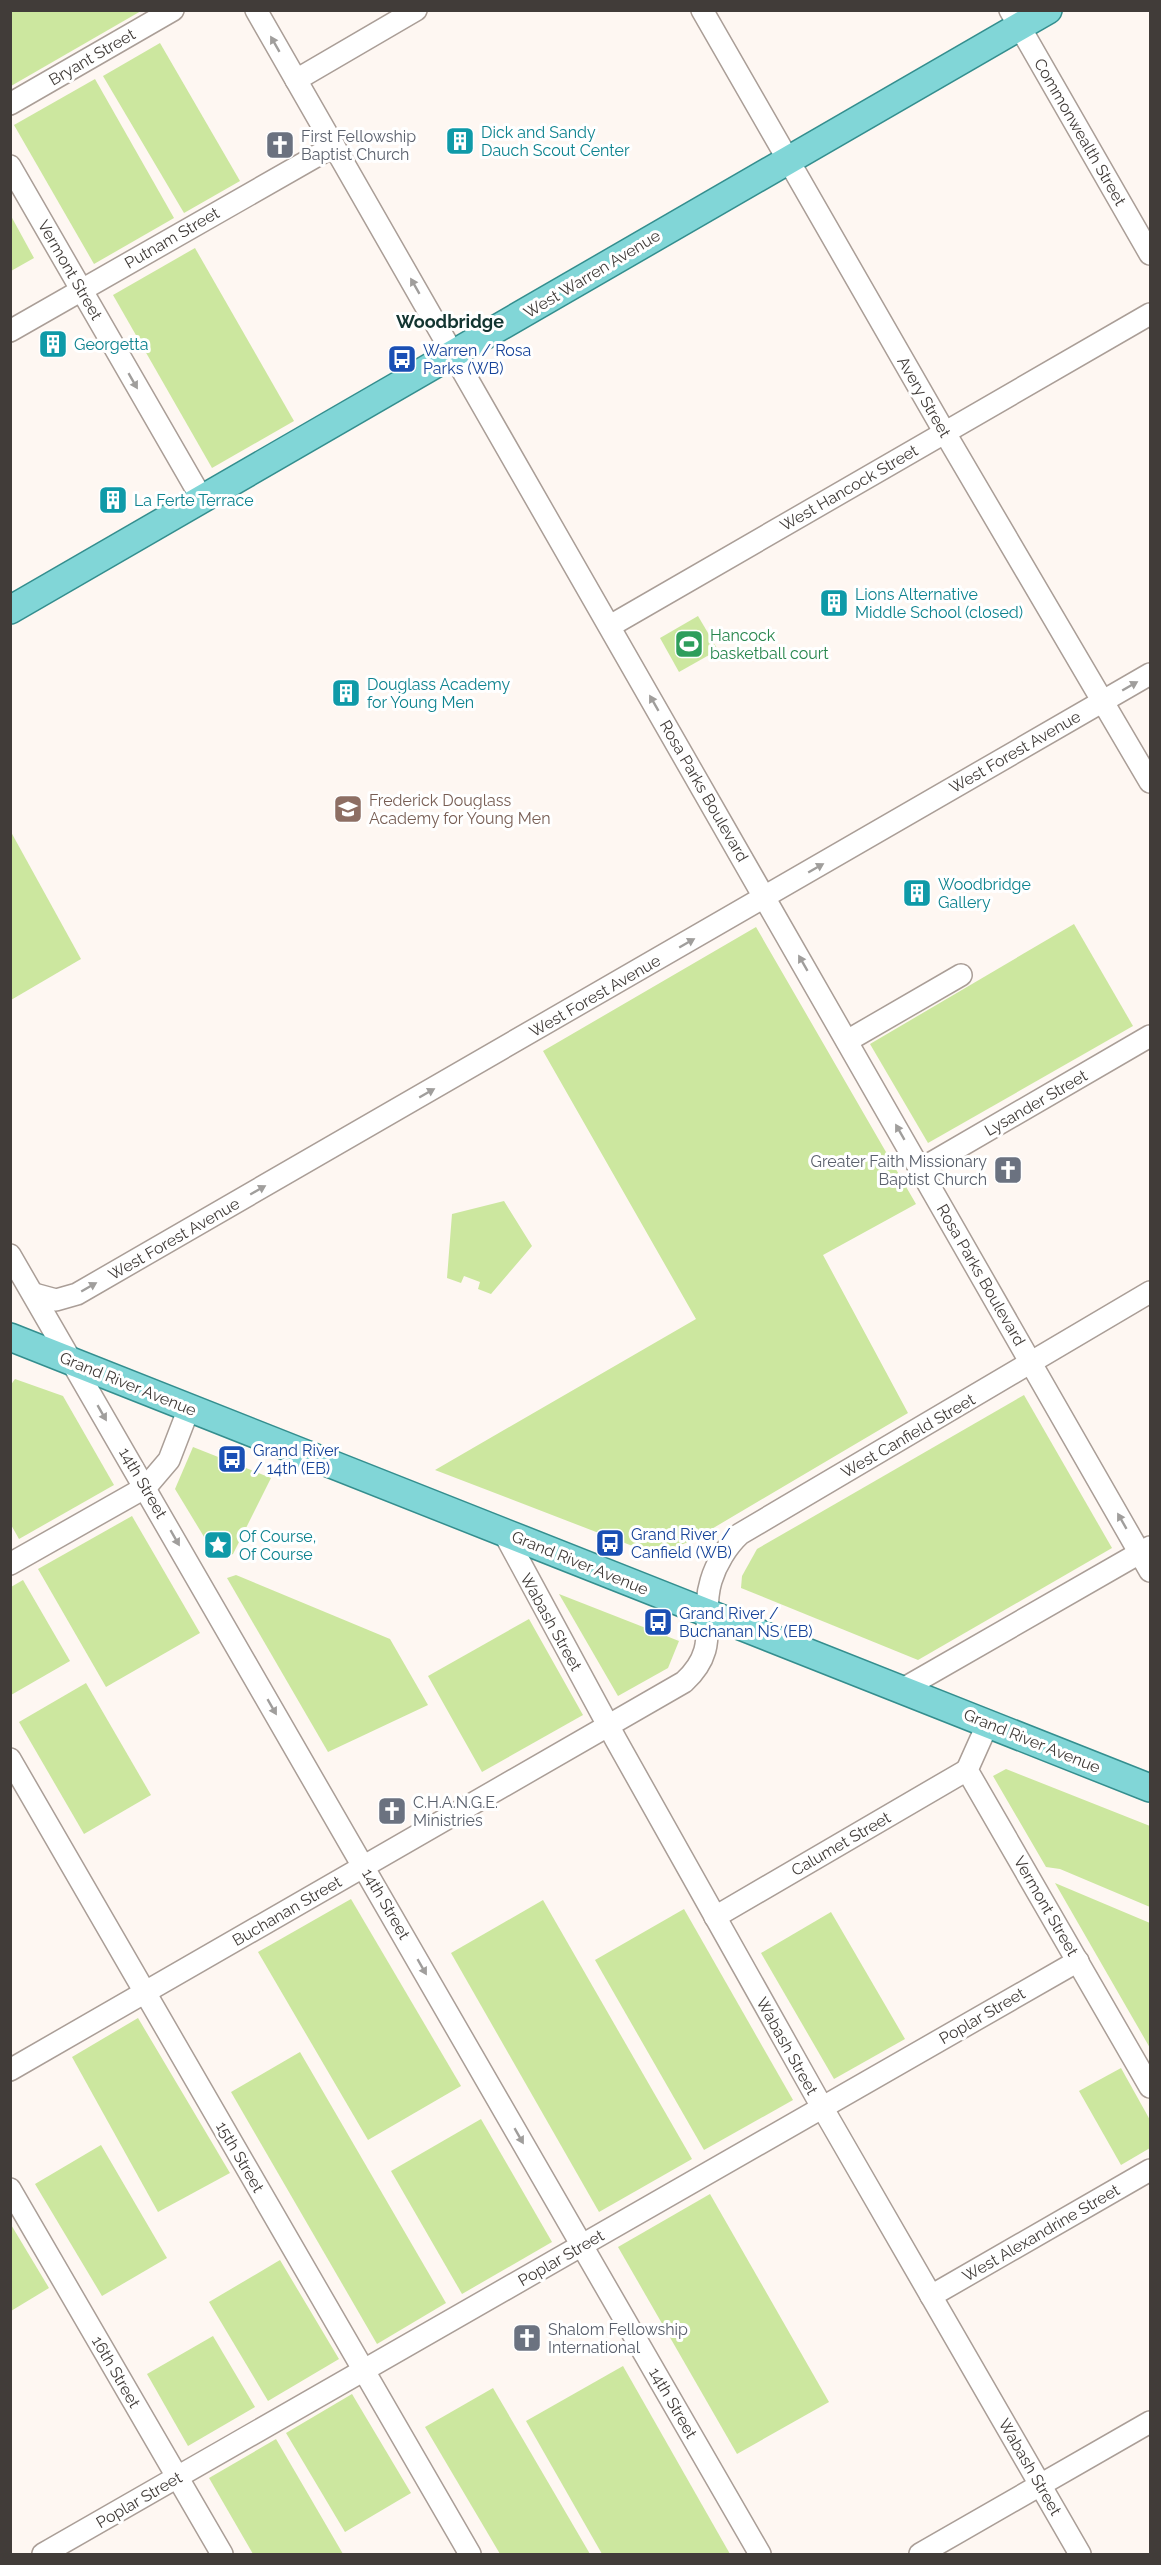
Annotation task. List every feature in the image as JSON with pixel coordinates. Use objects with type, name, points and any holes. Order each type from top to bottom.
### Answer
[{"type":"main road","name":"West Warren Avenue","points":[[10,610],[455,355],[787,161],[1015,19],[1048,10]]},
{"type":"main road","name":"Grand River Avenue","points":[[10,1337],[1150,1788]]},
{"type":"street","name":"Bryant Street","points":[[10,104],[173,10]]},
{"type":"street","name":"Rosa Parks Boulevard","points":[[256,10],[1031,1363],[1145,1550],[1150,1571]]},
{"type":"street","points":[[296,80],[416,10]]},
{"type":"street","name":"Avery Street","points":[[702,10],[787,161],[1150,782]]},
{"type":"street","name":"Commonwealth Street","points":[[1015,19],[1150,254]]},
{"type":"street","name":"Putnam Street","points":[[10,331],[334,146]]},
{"type":"street","name":"Vermont Street","points":[[10,166],[202,500]]},
{"type":"street","name":"West Hancock Street","points":[[610,626],[1150,314]]},
{"type":"street","name":"West Forest Avenue","points":[[34,1294],[56,1300],[77,1294],[1150,674]]},
{"type":"street","points":[[847,1041],[961,975]]},
{"type":"street","name":"Lysander Street","points":[[921,1169],[1150,1036]]},
{"type":"street","name":"14th Street","points":[[10,1255],[760,2554]]},
{"type":"street","name":"West Canfield Street","points":[[709,1613],[711,1580],[725,1551],[740,1534],[1150,1292]]},
{"type":"street","points":[[10,1564],[146,1487],[169,1460],[189,1408]]},
{"type":"street","name":"Wabash Street","points":[[504,1533],[608,1726],[822,2107],[1080,2554]]},
{"type":"street","points":[[902,1690],[1145,1550]]},
{"type":"street","name":"Buchanan Street","points":[[10,2070],[675,1688],[691,1675],[706,1648],[709,1613]]},
{"type":"street","points":[[967,1770],[988,1723]]},
{"type":"street","name":"15th Street","points":[[10,1759],[470,2554]]},
{"type":"street","name":"Vermont Street","points":[[967,1770],[1150,2087]]},
{"type":"street","name":"Calumet Street","points":[[715,1917],[967,1770]]},
{"type":"street","name":"Poplar Street","points":[[43,2554],[1078,1960]]},
{"type":"street","name":"West Alexandrine Street","points":[[931,2296],[1150,2170]]},
{"type":"street","name":"16th Street","points":[[10,2189],[222,2554]]},
{"type":"street","points":[[920,2554],[1150,2422]]},
{"type":"green space","points":[[11,10],[141,10],[141,11],[11,86]]},
{"type":"green space","points":[[160,43],[240,181],[184,213],[103,76]]},
{"type":"green space","points":[[95,79],[174,218],[94,264],[14,125]]},
{"type":"green space","points":[[11,216],[34,258],[10,271]]},
{"type":"green space","points":[[195,248],[294,421],[212,468],[113,295]]},
{"type":"green space","name":"Hancock basketball court","points":[[698,616],[718,650],[679,672],[660,638]]},
{"type":"green space","points":[[11,832],[81,959],[10,1000]]},
{"type":"green space","points":[[1074,924],[1133,1026],[928,1143],[870,1044]]},
{"type":"green space","points":[[756,927],[916,1204],[823,1255],[908,1413],[693,1540],[656,1555],[435,1470],[696,1319],[543,1051]]},
{"type":"green space","points":[[504,1201],[532,1246],[491,1294],[478,1289],[480,1282],[464,1276],[461,1283],[447,1278],[452,1214]]},
{"type":"green space","points":[[15,1379],[63,1396],[114,1485],[19,1539],[10,1523],[10,1386]]},
{"type":"green space","points":[[1024,1395],[1112,1548],[918,1660],[741,1588],[742,1576],[757,1549]]},
{"type":"green space","points":[[193,1447],[271,1478],[233,1554],[224,1558],[212,1550],[175,1489]]},
{"type":"green space","points":[[132,1516],[200,1633],[106,1687],[38,1569]]},
{"type":"green space","points":[[236,1575],[390,1639],[428,1705],[328,1752],[227,1578]]},
{"type":"green space","points":[[23,1580],[70,1661],[11,1695],[11,1587]]},
{"type":"green space","points":[[559,1594],[679,1641],[668,1668],[618,1696]]},
{"type":"green space","points":[[529,1619],[583,1715],[482,1772],[428,1676]]},
{"type":"green space","points":[[86,1683],[151,1795],[84,1834],[19,1722]]},
{"type":"green space","points":[[1006,1769],[1150,1826],[1150,1907],[1060,1869],[1046,1867],[993,1776]]},
{"type":"green space","points":[[1055,1883],[1150,1923],[1150,2048]]},
{"type":"green space","points":[[351,1899],[461,2086],[368,2140],[258,1952]]},
{"type":"green space","points":[[543,1900],[692,2159],[599,2212],[451,1953]]},
{"type":"green space","points":[[684,1909],[793,2100],[704,2150],[595,1960]]},
{"type":"green space","points":[[831,1912],[905,2039],[834,2079],[761,1953]]},
{"type":"green space","points":[[138,2018],[230,2173],[158,2212],[72,2057]]},
{"type":"green space","points":[[300,2052],[446,2303],[377,2344],[231,2092]]},
{"type":"green space","points":[[1121,2068],[1150,2120],[1150,2148],[1121,2165],[1079,2091]]},
{"type":"green space","points":[[481,2119],[552,2242],[462,2294],[391,2171]]},
{"type":"green space","points":[[101,2145],[167,2258],[102,2296],[35,2184]]},
{"type":"green space","points":[[710,2194],[829,2402],[737,2454],[618,2247]]},
{"type":"green space","points":[[10,2223],[49,2288],[11,2311],[10,2311]]},
{"type":"green space","points":[[280,2260],[339,2359],[268,2401],[209,2302]]},
{"type":"green space","points":[[213,2336],[255,2407],[188,2446],[147,2374]]},
{"type":"green space","points":[[623,2366],[730,2554],[602,2554],[526,2421]]},
{"type":"green space","points":[[493,2388],[590,2554],[500,2554],[425,2427]]},
{"type":"green space","points":[[352,2394],[411,2493],[345,2532],[286,2433]]},
{"type":"green space","points":[[276,2439],[343,2554],[253,2554],[209,2478]]},
{"type":"place","name":"Dick and Sandy Dauch Scout Center","points":[[460,141]]},
{"type":"place","name":"First Fellowship Baptist Church","points":[[280,145]]},
{"type":"place","name":"Georgetta","points":[[53,344]]},
{"type":"place","name":"Warren / Rosa Parks (WB)","points":[[402,359]]},
{"type":"place","name":"La Ferte Terrace","points":[[113,500]]},
{"type":"place","name":"Lions Alternative Middle School (closed)","points":[[834,603]]},
{"type":"place","name":"Hancock basketball court","points":[[689,644]]},
{"type":"place","name":"Douglass Academy for Young Men","points":[[346,693]]},
{"type":"place","name":"Frederick Douglass Academy for Young Men","points":[[348,809]]},
{"type":"place","name":"Woodbridge Gallery","points":[[917,893]]},
{"type":"place","name":"Greater Faith Missionary Baptist Church","points":[[1008,1170]]},
{"type":"place","name":"Grand River / 14th (EB)","points":[[232,1459]]},
{"type":"place","name":"Grand River / Canfield (WB)","points":[[610,1543]]},
{"type":"place","name":"Of Course, Of Course","points":[[218,1545]]},
{"type":"place","name":"Grand River / Buchanan NS (EB)","points":[[658,1622]]},
{"type":"place","name":"C.H.A.N.G.E. Ministries","points":[[392,1811]]},
{"type":"place","name":"Shalom Fellowship International","points":[[527,2338]]},
{"type":"district","name":"Woodbridge","points":[[450,321]]}]
